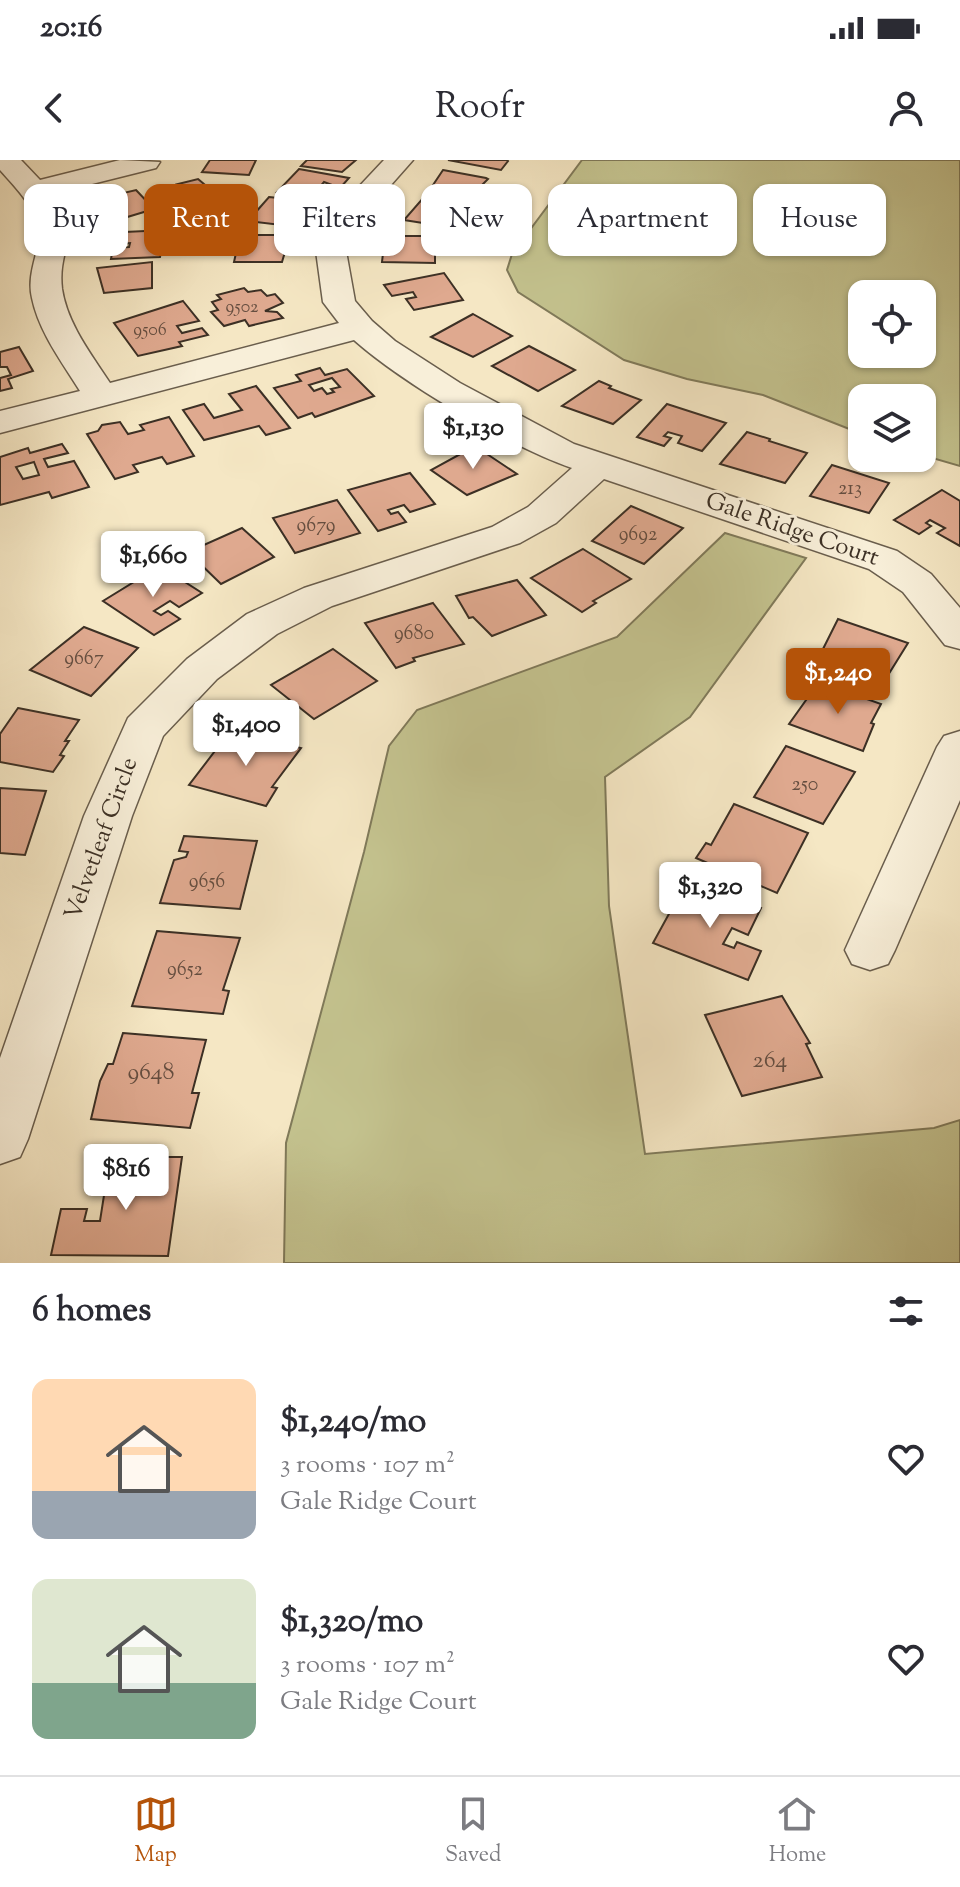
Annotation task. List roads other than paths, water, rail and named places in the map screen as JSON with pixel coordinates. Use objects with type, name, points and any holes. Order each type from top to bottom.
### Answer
[{"type":"street","points":[[6,160],[28,184]]},
{"type":"street","name":"Gale Ridge Court","points":[[399,160],[363,199],[331,251],[339,302],[360,328],[383,348],[448,390],[561,452],[883,560],[917,583],[960,635]]},
{"type":"street","points":[[58,184],[146,162]]},
{"type":"street","points":[[51,256],[46,285],[50,300],[66,339],[100,395]]},
{"type":"street","points":[[0,422],[360,328]]},
{"type":"street","name":"Velvetleaf Circle","points":[[0,1139],[108,816],[144,729],[202,669],[262,624],[318,597],[506,535],[542,515],[598,464]]},
{"type":"street","points":[[870,950],[960,747]]}]
